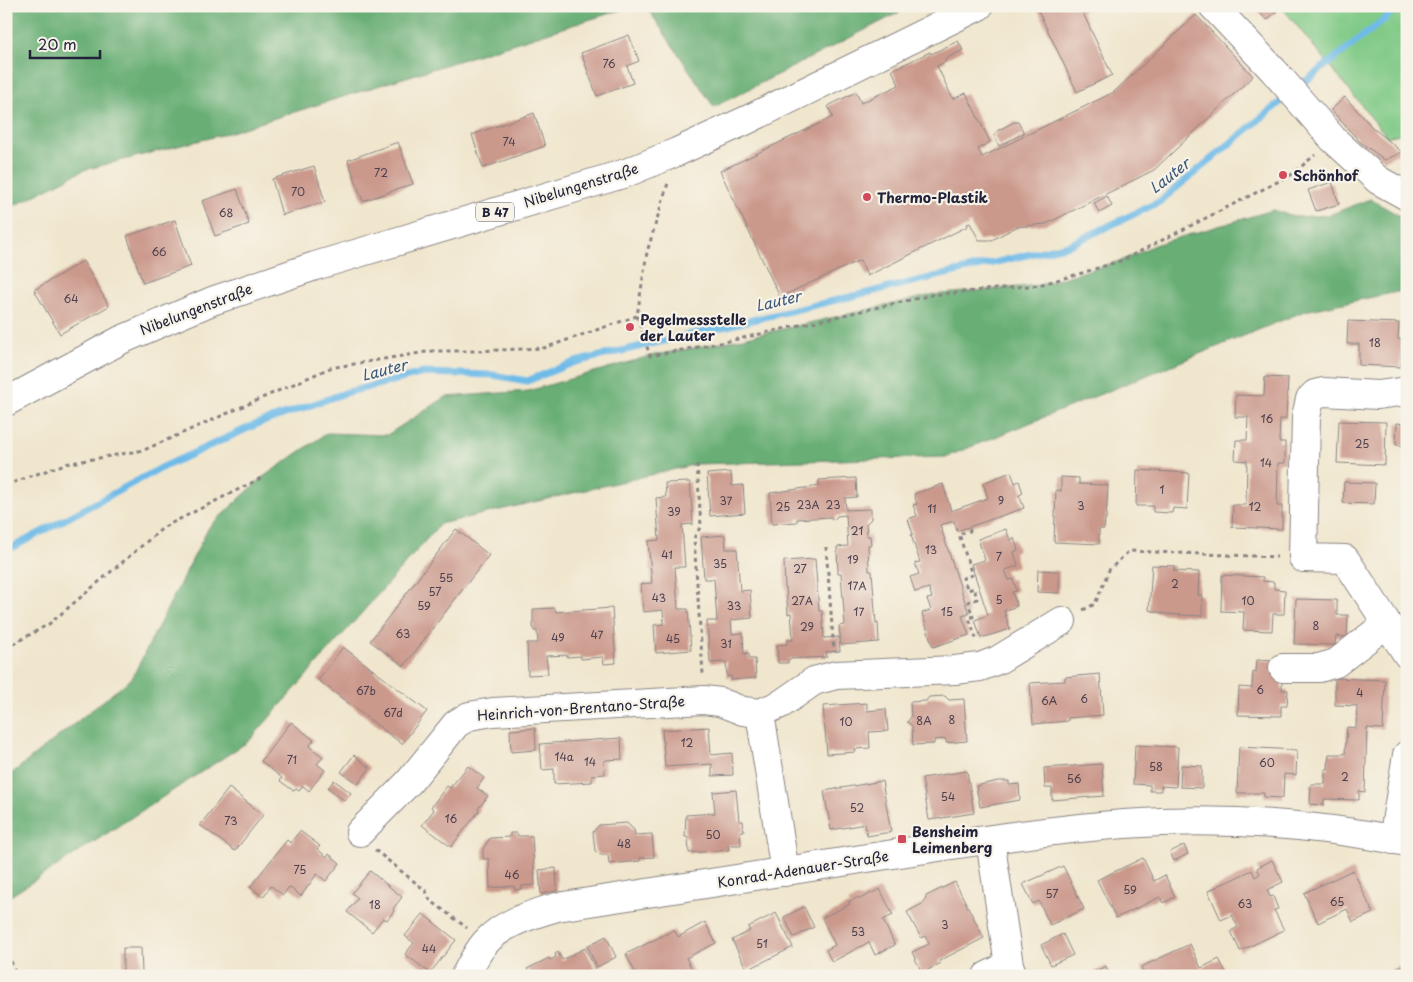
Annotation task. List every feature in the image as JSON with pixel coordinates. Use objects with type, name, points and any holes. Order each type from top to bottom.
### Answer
[{"type":"street","name":"Nibelungenstraße","points":[[6,402],[121,340],[212,301],[315,266],[626,173],[677,152],[756,115],[979,6]]},
{"type":"street","points":[[1213,6],[1334,139],[1378,180],[1407,196]]},
{"type":"street","points":[[1407,391],[1378,395],[1324,392],[1315,394],[1310,399],[1306,417],[1303,558],[1345,559],[1407,654]]},
{"type":"street","points":[[785,872],[760,713],[781,704],[814,680],[836,675],[955,670],[980,667],[998,660],[1062,621]]},
{"type":"street","points":[[1283,668],[1319,668],[1336,663],[1386,624]]},
{"type":"street","name":"Heinrich-von-Brentano-Straße","points":[[360,832],[410,782],[456,724],[469,716],[503,712],[704,700],[720,702],[743,711],[760,713]]},
{"type":"street","points":[[1400,841],[1407,755]]},
{"type":"street","name":"Konrad-Adenauer-Straße","points":[[465,976],[485,942],[499,931],[522,918],[557,908],[1064,829],[1126,824],[1200,822],[1291,826],[1400,841]]},
{"type":"street","points":[[990,840],[1003,972]]},
{"type":"path","points":[[677,152],[647,252],[637,316],[650,356],[725,342],[932,295],[1040,284],[1123,260],[1291,175],[1334,139]]},
{"type":"path","points":[[6,486],[65,464],[144,450],[330,368],[432,351],[544,348],[637,316]]},
{"type":"path","name":"Heinrich-von-Brentano-Straße","points":[[697,464],[701,526],[694,538],[704,700]]},
{"type":"path","points":[[6,648],[49,624],[164,527],[263,477]]},
{"type":"path","points":[[969,529],[970,531],[959,534],[972,575],[964,578],[968,590],[974,588],[977,598],[968,602],[973,617],[969,618],[977,642],[980,667]]},
{"type":"path","points":[[826,547],[836,675]]},
{"type":"path","points":[[1062,621],[1095,604],[1109,570],[1129,551],[1303,558]]},
{"type":"path","points":[[360,832],[373,848],[426,892],[430,900],[485,942]]},
{"type":"path","points":[[6,946],[16,976]]},
{"type":"green space","points":[[6,6],[633,6],[221,135],[84,170],[6,210]]},
{"type":"green space","points":[[646,6],[912,6],[714,107]]},
{"type":"green space","points":[[1281,6],[1407,6],[1407,132],[1387,137]]},
{"type":"green space","points":[[1370,199],[1407,220],[1407,290],[1305,311],[946,457],[697,464],[440,524],[249,741],[6,899],[6,778],[132,678],[209,527],[263,477],[327,433],[387,435],[446,397],[528,391],[650,356],[725,342],[932,295],[1039,285],[1123,260],[1154,245],[1273,210],[1297,217],[1329,215]]},
{"type":"building","points":[[1036,6],[1087,6],[1088,8],[1082,11],[1112,75],[1077,92]]},
{"type":"building","points":[[1252,6],[1273,6],[1277,11],[1267,20]]},
{"type":"building","name":"Thermo-Plastik","points":[[1196,15],[1253,76],[1154,170],[1046,224],[1016,227],[992,240],[979,240],[970,223],[967,224],[968,226],[867,276],[860,260],[780,297],[720,171],[833,117],[828,106],[856,92],[861,103],[899,85],[892,70],[958,41],[963,50],[945,59],[946,61],[937,66],[953,99],[966,93],[990,142],[978,149],[982,157],[1114,92]]},
{"type":"building","points":[[629,35],[639,61],[627,66],[633,83],[597,96],[581,53]]},
{"type":"building","points":[[1345,97],[1372,127],[1402,152],[1385,160],[1360,142],[1331,110]]},
{"type":"building","points":[[534,113],[545,146],[483,168],[472,135]]},
{"type":"building","points":[[1014,122],[1018,122],[1024,133],[999,146],[994,136],[997,131]]},
{"type":"building","points":[[398,142],[413,184],[363,201],[348,160]]},
{"type":"building","points":[[314,166],[325,202],[282,215],[272,179]]},
{"type":"building","points":[[1332,182],[1339,204],[1316,211],[1308,190]]},
{"type":"building","points":[[237,189],[249,224],[215,236],[202,201]]},
{"type":"building","points":[[1107,196],[1112,206],[1099,213],[1094,203]]},
{"type":"building","points":[[175,220],[191,266],[143,283],[127,236]]},
{"type":"building","points":[[83,261],[109,306],[60,334],[34,290]]},
{"type":"building","points":[[1348,321],[1399,323],[1398,339],[1402,339],[1401,367],[1359,365],[1359,344],[1347,344]]},
{"type":"building","name":"Pegelmessstelle der Lauter","points":[[632,323],[635,329],[628,332],[626,325]]},
{"type":"building","points":[[1265,377],[1288,378],[1286,419],[1280,419],[1279,442],[1285,442],[1285,463],[1278,463],[1277,506],[1282,506],[1282,529],[1232,527],[1233,505],[1246,505],[1247,461],[1235,460],[1236,440],[1247,440],[1248,417],[1235,417],[1236,395],[1264,396]]},
{"type":"building","points":[[1339,421],[1386,422],[1385,465],[1337,463]]},
{"type":"building","points":[[1397,423],[1407,424],[1407,446],[1396,445]]},
{"type":"building","points":[[1137,470],[1189,473],[1187,509],[1173,508],[1172,513],[1153,512],[1153,506],[1136,506]]},
{"type":"building","points":[[731,472],[732,486],[743,485],[745,513],[710,516],[707,474]]},
{"type":"building","points":[[1011,472],[1015,483],[1019,481],[1023,493],[1019,495],[1024,508],[957,531],[954,521],[940,525],[969,614],[962,616],[969,635],[933,647],[922,613],[931,610],[927,599],[932,598],[929,588],[915,592],[910,577],[919,574],[915,563],[920,562],[908,519],[917,516],[913,505],[917,504],[914,494],[943,484],[951,511],[988,498],[983,483]]},
{"type":"building","points":[[1061,477],[1079,478],[1079,484],[1108,485],[1106,519],[1104,529],[1099,529],[1099,544],[1054,542],[1056,490],[1061,491]]},
{"type":"building","points":[[856,478],[857,497],[845,498],[846,510],[871,509],[871,519],[866,524],[867,536],[870,536],[871,545],[868,545],[869,571],[872,571],[879,642],[841,645],[839,626],[845,625],[841,573],[838,573],[837,547],[848,546],[846,515],[837,516],[834,520],[830,517],[797,519],[797,522],[772,524],[770,493],[819,486],[819,480]]},
{"type":"building","points":[[690,482],[693,524],[682,525],[685,567],[675,567],[678,609],[688,609],[691,650],[656,653],[654,625],[664,624],[663,610],[643,612],[641,584],[652,583],[648,541],[659,540],[656,498],[666,497],[665,483]]},
{"type":"building","points":[[1344,482],[1375,483],[1374,504],[1343,503]]},
{"type":"building","points":[[456,529],[489,555],[404,666],[370,641]]},
{"type":"building","points":[[1006,529],[1010,540],[1014,538],[1018,550],[1014,552],[1018,566],[1005,570],[1009,580],[1013,579],[1017,591],[1012,592],[1017,606],[1004,611],[1010,629],[981,638],[975,620],[988,615],[971,564],[985,560],[978,539]]},
{"type":"building","points":[[725,535],[726,549],[737,549],[740,591],[750,590],[752,618],[731,620],[732,634],[743,633],[744,654],[749,653],[749,659],[755,659],[756,678],[731,680],[731,676],[727,677],[726,662],[710,663],[707,621],[717,621],[714,579],[704,579],[701,537]]},
{"type":"building","points":[[815,559],[819,611],[822,611],[824,638],[839,637],[840,651],[826,652],[827,657],[788,659],[788,663],[778,663],[777,645],[787,644],[787,640],[793,640],[791,613],[788,614],[785,588],[784,561]]},
{"type":"building","points":[[1152,565],[1174,566],[1174,571],[1199,572],[1198,595],[1202,595],[1202,616],[1165,614],[1149,610]]},
{"type":"building","points":[[1038,570],[1059,571],[1059,593],[1037,592]]},
{"type":"building","points":[[1222,575],[1263,577],[1263,581],[1274,582],[1274,589],[1285,590],[1284,614],[1273,614],[1272,631],[1243,630],[1244,612],[1221,611]]},
{"type":"building","points":[[1296,599],[1337,600],[1337,615],[1348,615],[1347,637],[1336,636],[1335,645],[1294,644]]},
{"type":"building","points":[[555,608],[556,612],[612,608],[616,663],[604,664],[603,657],[581,659],[581,656],[546,656],[548,674],[528,675],[527,643],[538,643],[537,631],[534,631],[533,625],[533,609]]},
{"type":"building","points":[[343,647],[427,711],[402,744],[318,680]]},
{"type":"building","points":[[1257,660],[1279,661],[1282,672],[1282,690],[1288,690],[1287,706],[1281,706],[1281,716],[1238,715],[1239,687],[1252,688],[1253,671],[1256,672]]},
{"type":"building","points":[[1100,674],[1103,715],[1033,724],[1030,683],[1065,681],[1065,677]]},
{"type":"building","points":[[1335,678],[1385,680],[1383,729],[1367,728],[1365,792],[1359,791],[1359,800],[1324,799],[1324,805],[1310,804],[1311,784],[1325,784],[1325,769],[1328,769],[1329,754],[1345,754],[1347,727],[1356,728],[1357,706],[1335,705]]},
{"type":"building","points":[[945,696],[949,700],[964,699],[967,741],[946,743],[946,739],[934,740],[934,744],[913,745],[912,726],[907,722],[911,717],[910,702],[926,701],[929,697]]},
{"type":"building","points":[[867,703],[867,711],[886,709],[888,731],[869,732],[870,748],[855,749],[856,752],[827,754],[823,706]]},
{"type":"building","points":[[291,722],[314,740],[309,746],[323,757],[317,764],[325,770],[309,791],[303,786],[299,791],[296,789],[294,791],[280,781],[282,778],[261,761]]},
{"type":"building","points":[[709,727],[711,755],[732,753],[733,775],[712,776],[712,764],[665,767],[662,730]]},
{"type":"building","points":[[535,728],[536,750],[511,752],[510,730]]},
{"type":"building","points":[[621,738],[622,759],[606,760],[604,762],[605,774],[592,775],[592,782],[554,784],[554,769],[542,770],[540,744]]},
{"type":"building","points":[[1135,745],[1178,747],[1176,787],[1161,786],[1161,791],[1150,791],[1150,785],[1133,784]]},
{"type":"building","points":[[1239,747],[1297,750],[1296,775],[1284,774],[1283,798],[1264,797],[1264,793],[1237,793]]},
{"type":"building","points":[[354,755],[370,768],[358,784],[341,772]]},
{"type":"building","points":[[1102,764],[1104,796],[1052,800],[1052,788],[1045,788],[1044,768]]},
{"type":"building","points":[[1181,765],[1202,766],[1202,788],[1180,787]]},
{"type":"building","points":[[468,766],[484,778],[477,788],[488,796],[478,809],[479,811],[451,847],[422,825],[434,810],[431,807],[447,786],[450,788]]},
{"type":"building","points":[[967,771],[974,813],[929,820],[922,778]]},
{"type":"building","points":[[334,780],[351,793],[345,801],[328,788]]},
{"type":"building","points":[[882,781],[891,832],[867,836],[865,824],[831,830],[824,791]]},
{"type":"building","points":[[998,781],[1009,781],[1009,785],[1019,784],[1020,800],[980,807],[976,786]]},
{"type":"building","points":[[229,788],[263,815],[235,851],[200,825]]},
{"type":"building","points":[[736,790],[739,821],[743,821],[744,831],[740,831],[741,845],[728,845],[729,850],[689,853],[688,837],[685,837],[686,815],[715,813],[713,792]]},
{"type":"building","points":[[627,823],[634,830],[635,835],[652,834],[654,857],[640,858],[640,861],[609,864],[608,855],[601,855],[595,851],[593,832],[599,825]]},
{"type":"building","points":[[300,831],[320,846],[317,849],[327,857],[329,854],[340,863],[326,881],[317,874],[301,896],[289,887],[283,895],[271,886],[263,897],[250,887],[287,840],[290,843]]},
{"type":"building","points":[[510,833],[517,833],[518,836],[532,836],[535,885],[522,886],[522,889],[515,890],[514,886],[490,888],[489,859],[483,859],[483,849],[490,838],[510,837]]},
{"type":"building","points":[[1184,845],[1188,854],[1174,861],[1170,852]]},
{"type":"building","points":[[1143,858],[1154,881],[1165,875],[1175,897],[1163,903],[1160,897],[1116,918],[1097,880]]},
{"type":"building","points":[[1272,860],[1283,882],[1267,890],[1270,897],[1273,896],[1278,909],[1274,910],[1284,930],[1240,951],[1231,931],[1238,927],[1232,915],[1221,920],[1208,891],[1252,870],[1255,877],[1260,874],[1257,868]]},
{"type":"building","points":[[1063,866],[1084,909],[1050,925],[1039,901],[1033,904],[1023,884]]},
{"type":"building","points":[[556,868],[557,891],[541,894],[539,870]]},
{"type":"building","points":[[1353,870],[1373,913],[1353,922],[1347,909],[1318,923],[1304,893]]},
{"type":"building","points":[[370,871],[402,897],[387,920],[383,918],[372,932],[347,912],[358,898],[352,893]]},
{"type":"building","points":[[955,882],[984,938],[939,961],[941,963],[922,973],[912,952],[929,944],[925,936],[921,938],[907,912],[924,903],[926,896]]},
{"type":"building","points":[[880,889],[893,915],[883,920],[895,945],[875,955],[869,942],[832,962],[826,950],[835,945],[822,918],[850,904],[848,902],[859,897],[860,899]]},
{"type":"building","points":[[804,907],[814,927],[794,937],[784,917]]},
{"type":"building","points":[[776,913],[793,947],[747,970],[732,940],[750,931],[748,927]]},
{"type":"building","points":[[423,914],[456,940],[430,973],[405,954],[414,943],[405,936]]},
{"type":"building","points":[[705,922],[716,943],[686,958],[695,975],[637,976],[626,954],[674,930],[678,937]]},
{"type":"building","points":[[1063,934],[1073,955],[1051,965],[1041,945]]},
{"type":"building","points":[[606,936],[616,957],[597,967],[587,946]]},
{"type":"building","points":[[1190,944],[1201,968],[1219,959],[1228,976],[1145,976],[1141,967]]},
{"type":"building","points":[[123,948],[141,948],[142,973],[152,973],[152,976],[123,976]]},
{"type":"building","points":[[585,948],[599,976],[531,976],[527,969],[549,958],[550,960],[556,957],[555,954],[558,952],[562,960]]},
{"type":"building","points":[[1407,963],[1407,976],[1384,976],[1383,974]]},
{"type":"building","points":[[1106,966],[1110,976],[1085,976]]},
{"type":"waterway","name":"Lauter","points":[[1297,88],[1386,18],[1396,6]]},
{"type":"waterway","name":"Lauter","points":[[6,551],[161,468],[257,424],[345,393],[423,373],[493,375],[527,381],[575,362],[1069,245],[1159,202],[1289,95]]},
{"type":"place","name":"Schönhof","points":[[1283,175]]},
{"type":"place","name":"Thermo-Plastik","points":[[867,197]]},
{"type":"place","name":"Pegelmessstelle der Lauter","points":[[630,327]]},
{"type":"place","name":"Bensheim Leimenberg","points":[[902,839]]}]
